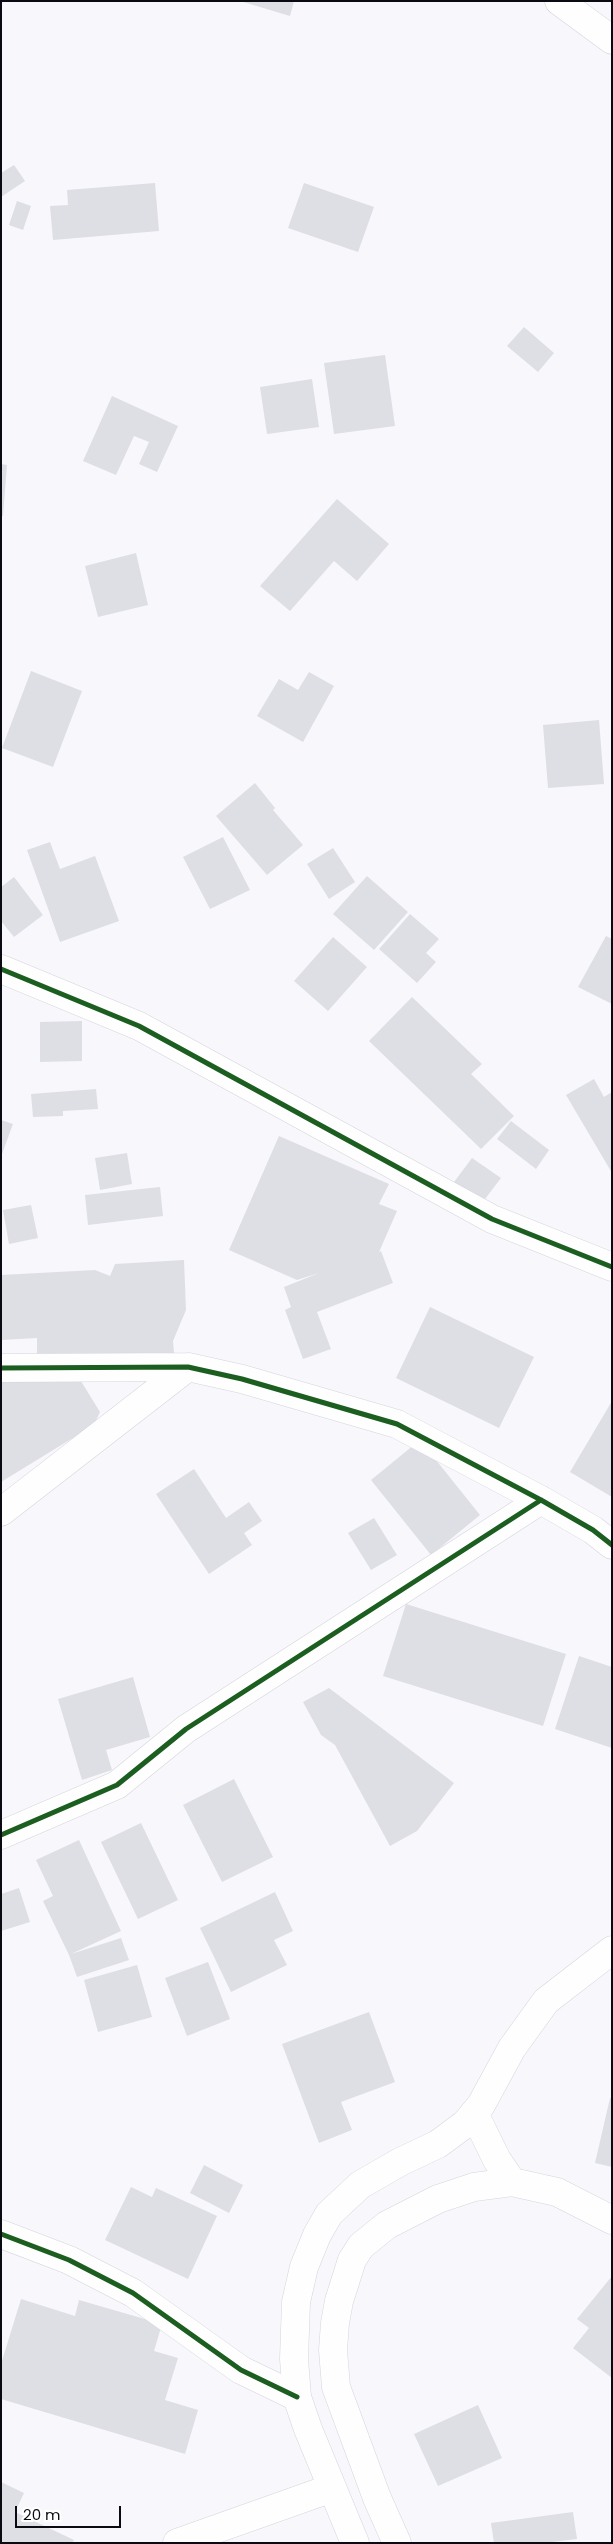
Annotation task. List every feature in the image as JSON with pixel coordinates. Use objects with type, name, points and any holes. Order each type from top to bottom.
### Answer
[{"type":"street","points":[[559,1],[612,40]]},
{"type":"street","points":[[1,969],[139,1026],[492,1219],[612,1267]]},
{"type":"street","points":[[1,1368],[188,1367],[242,1379],[397,1424],[541,1500],[594,1530],[612,1545]]},
{"type":"street","points":[[1,1512],[188,1367]]},
{"type":"street","points":[[1,1835],[117,1786],[186,1729],[541,1500]]},
{"type":"street","points":[[355,2543],[297,2397],[294,2359],[296,2302],[304,2267],[329,2214],[360,2186],[447,2139],[465,2124],[481,2105],[512,2048],[546,2001],[612,1950]]},
{"type":"street","points":[[474,2113],[487,2141],[512,2182]]},
{"type":"street","points":[[397,2543],[377,2498],[336,2387],[334,2341],[339,2301],[352,2260],[361,2246],[387,2225],[432,2202],[474,2187],[512,2182],[557,2192],[612,2220]]},
{"type":"street","points":[[1,2234],[69,2260],[133,2293],[241,2370],[297,2397]]},
{"type":"street","points":[[176,2543],[332,2488]]},
{"type":"building","points":[[240,1],[294,1],[290,16]]},
{"type":"building","points":[[14,165],[25,181],[1,197],[1,173]]},
{"type":"building","points":[[155,183],[159,231],[53,240],[50,206],[68,205],[67,190]]},
{"type":"building","points":[[304,183],[374,207],[358,252],[288,228]]},
{"type":"building","points":[[17,201],[31,206],[23,230],[9,225]]},
{"type":"building","points":[[524,327],[554,353],[538,372],[507,346]]},
{"type":"building","points":[[385,355],[395,426],[334,434],[324,363]]},
{"type":"building","points":[[312,379],[319,427],[267,434],[260,387]]},
{"type":"building","points":[[112,396],[178,426],[157,472],[139,464],[149,442],[134,436],[116,475],[83,461]]},
{"type":"building","points":[[1,464],[7,465],[3,516],[1,516]]},
{"type":"building","points":[[337,499],[389,544],[357,581],[334,561],[290,611],[260,586]]},
{"type":"building","points":[[136,553],[148,605],[98,617],[85,566]]},
{"type":"building","points":[[31,671],[82,691],[53,767],[2,748]]},
{"type":"building","points":[[309,672],[334,686],[303,742],[257,716],[279,679],[298,690]]},
{"type":"building","points":[[599,720],[604,784],[548,788],[543,725]]},
{"type":"building","points":[[255,783],[275,808],[273,810],[303,845],[267,875],[216,816]]},
{"type":"building","points":[[223,837],[250,890],[210,909],[183,857]]},
{"type":"building","points":[[50,842],[60,869],[95,856],[119,921],[60,942],[27,850]]},
{"type":"building","points":[[333,848],[355,882],[329,899],[307,864]]},
{"type":"building","points":[[367,876],[408,912],[374,950],[333,914]]},
{"type":"building","points":[[14,877],[43,915],[14,937],[1,921],[1,887]]},
{"type":"building","points":[[410,914],[439,939],[426,953],[436,962],[417,983],[379,949]]},
{"type":"building","points":[[606,936],[612,939],[612,1004],[578,987]]},
{"type":"building","points":[[333,937],[367,967],[328,1011],[294,981]]},
{"type":"building","points":[[412,997],[482,1064],[471,1074],[514,1116],[481,1149],[369,1041]]},
{"type":"building","points":[[82,1021],[82,1061],[40,1062],[40,1022]]},
{"type":"building","points":[[594,1079],[604,1097],[612,1092],[612,1173],[566,1095]]},
{"type":"building","points":[[96,1089],[98,1109],[63,1111],[63,1116],[33,1117],[31,1094]]},
{"type":"building","points":[[1,1120],[13,1124],[2,1154],[1,1154]]},
{"type":"building","points":[[511,1121],[549,1150],[536,1169],[497,1139]]},
{"type":"building","points":[[279,1136],[389,1184],[379,1204],[397,1211],[379,1252],[381,1251],[393,1283],[317,1312],[331,1349],[303,1359],[285,1310],[291,1307],[284,1287],[319,1273],[297,1280],[229,1250]]},
{"type":"building","points":[[127,1153],[132,1184],[100,1190],[95,1158]]},
{"type":"building","points":[[472,1158],[501,1178],[482,1203],[454,1182]]},
{"type":"building","points":[[160,1187],[163,1216],[88,1225],[85,1195]]},
{"type":"building","points":[[31,1205],[38,1238],[9,1244],[3,1210]]},
{"type":"building","points":[[184,1260],[186,1310],[173,1341],[174,1353],[37,1361],[37,1338],[1,1340],[1,1275],[95,1270],[110,1276],[115,1264]]},
{"type":"building","points":[[430,1307],[534,1357],[499,1428],[396,1378]]},
{"type":"building","points":[[76,1373],[100,1412],[94,1425],[1,1482],[1,1383]]},
{"type":"building","points":[[612,1401],[612,1497],[570,1472]]},
{"type":"building","points":[[420,1440],[480,1515],[431,1555],[371,1480]]},
{"type":"building","points":[[194,1469],[226,1518],[249,1502],[262,1521],[244,1533],[252,1545],[209,1574],[156,1494]]},
{"type":"building","points":[[374,1518],[397,1555],[371,1570],[348,1533]]},
{"type":"building","points":[[406,1604],[566,1654],[543,1726],[383,1676]]},
{"type":"building","points":[[579,1656],[612,1667],[612,1748],[555,1729]]},
{"type":"building","points":[[133,1677],[150,1737],[106,1750],[112,1770],[82,1780],[58,1699]]},
{"type":"building","points":[[329,1688],[454,1783],[417,1831],[390,1846],[335,1745],[321,1735],[303,1702]]},
{"type":"building","points":[[234,1779],[273,1857],[222,1882],[183,1805]]},
{"type":"building","points":[[141,1823],[178,1900],[138,1919],[101,1842]]},
{"type":"building","points":[[79,1840],[121,1931],[71,1954],[121,1938],[129,1960],[77,1977],[69,1955],[43,1901],[53,1896],[36,1860]]},
{"type":"building","points":[[19,1888],[30,1922],[1,1931],[1,1894]]},
{"type":"building","points":[[275,1892],[293,1931],[274,1940],[287,1965],[231,1992],[200,1928]]},
{"type":"building","points":[[208,1962],[230,2019],[187,2036],[165,1978]]},
{"type":"building","points":[[137,1965],[152,2017],[98,2032],[84,1980]]},
{"type":"building","points":[[369,2012],[395,2082],[341,2102],[352,2130],[319,2143],[282,2044]]},
{"type":"building","points":[[610,2098],[612,2099],[612,2167],[595,2163]]},
{"type":"building","points":[[204,2165],[243,2185],[229,2213],[190,2193]]},
{"type":"building","points":[[131,2187],[152,2197],[156,2188],[217,2216],[188,2279],[105,2240]]},
{"type":"building","points":[[612,2276],[612,2378],[573,2348],[589,2328],[577,2319]]},
{"type":"building","points":[[21,2299],[75,2316],[79,2300],[162,2324],[154,2351],[178,2358],[165,2400],[198,2410],[185,2454],[1,2399],[1,2364]]},
{"type":"building","points":[[478,2405],[502,2458],[438,2486],[414,2434]]},
{"type":"building","points":[[1,2482],[24,2493],[15,2512],[74,2540],[72,2543],[1,2543]]},
{"type":"building","points":[[573,2512],[577,2539],[544,2543],[494,2543],[491,2523]]},
{"type":"cycle path","points":[[1,969],[139,1026],[492,1219],[612,1267]]},
{"type":"cycle path","points":[[1,1368],[188,1367],[242,1379],[397,1424],[541,1500],[593,1530],[612,1545]]},
{"type":"cycle path","points":[[1,1835],[117,1785],[186,1729],[541,1500]]},
{"type":"cycle path","points":[[1,2234],[69,2260],[133,2293],[241,2370],[297,2397]]}]
